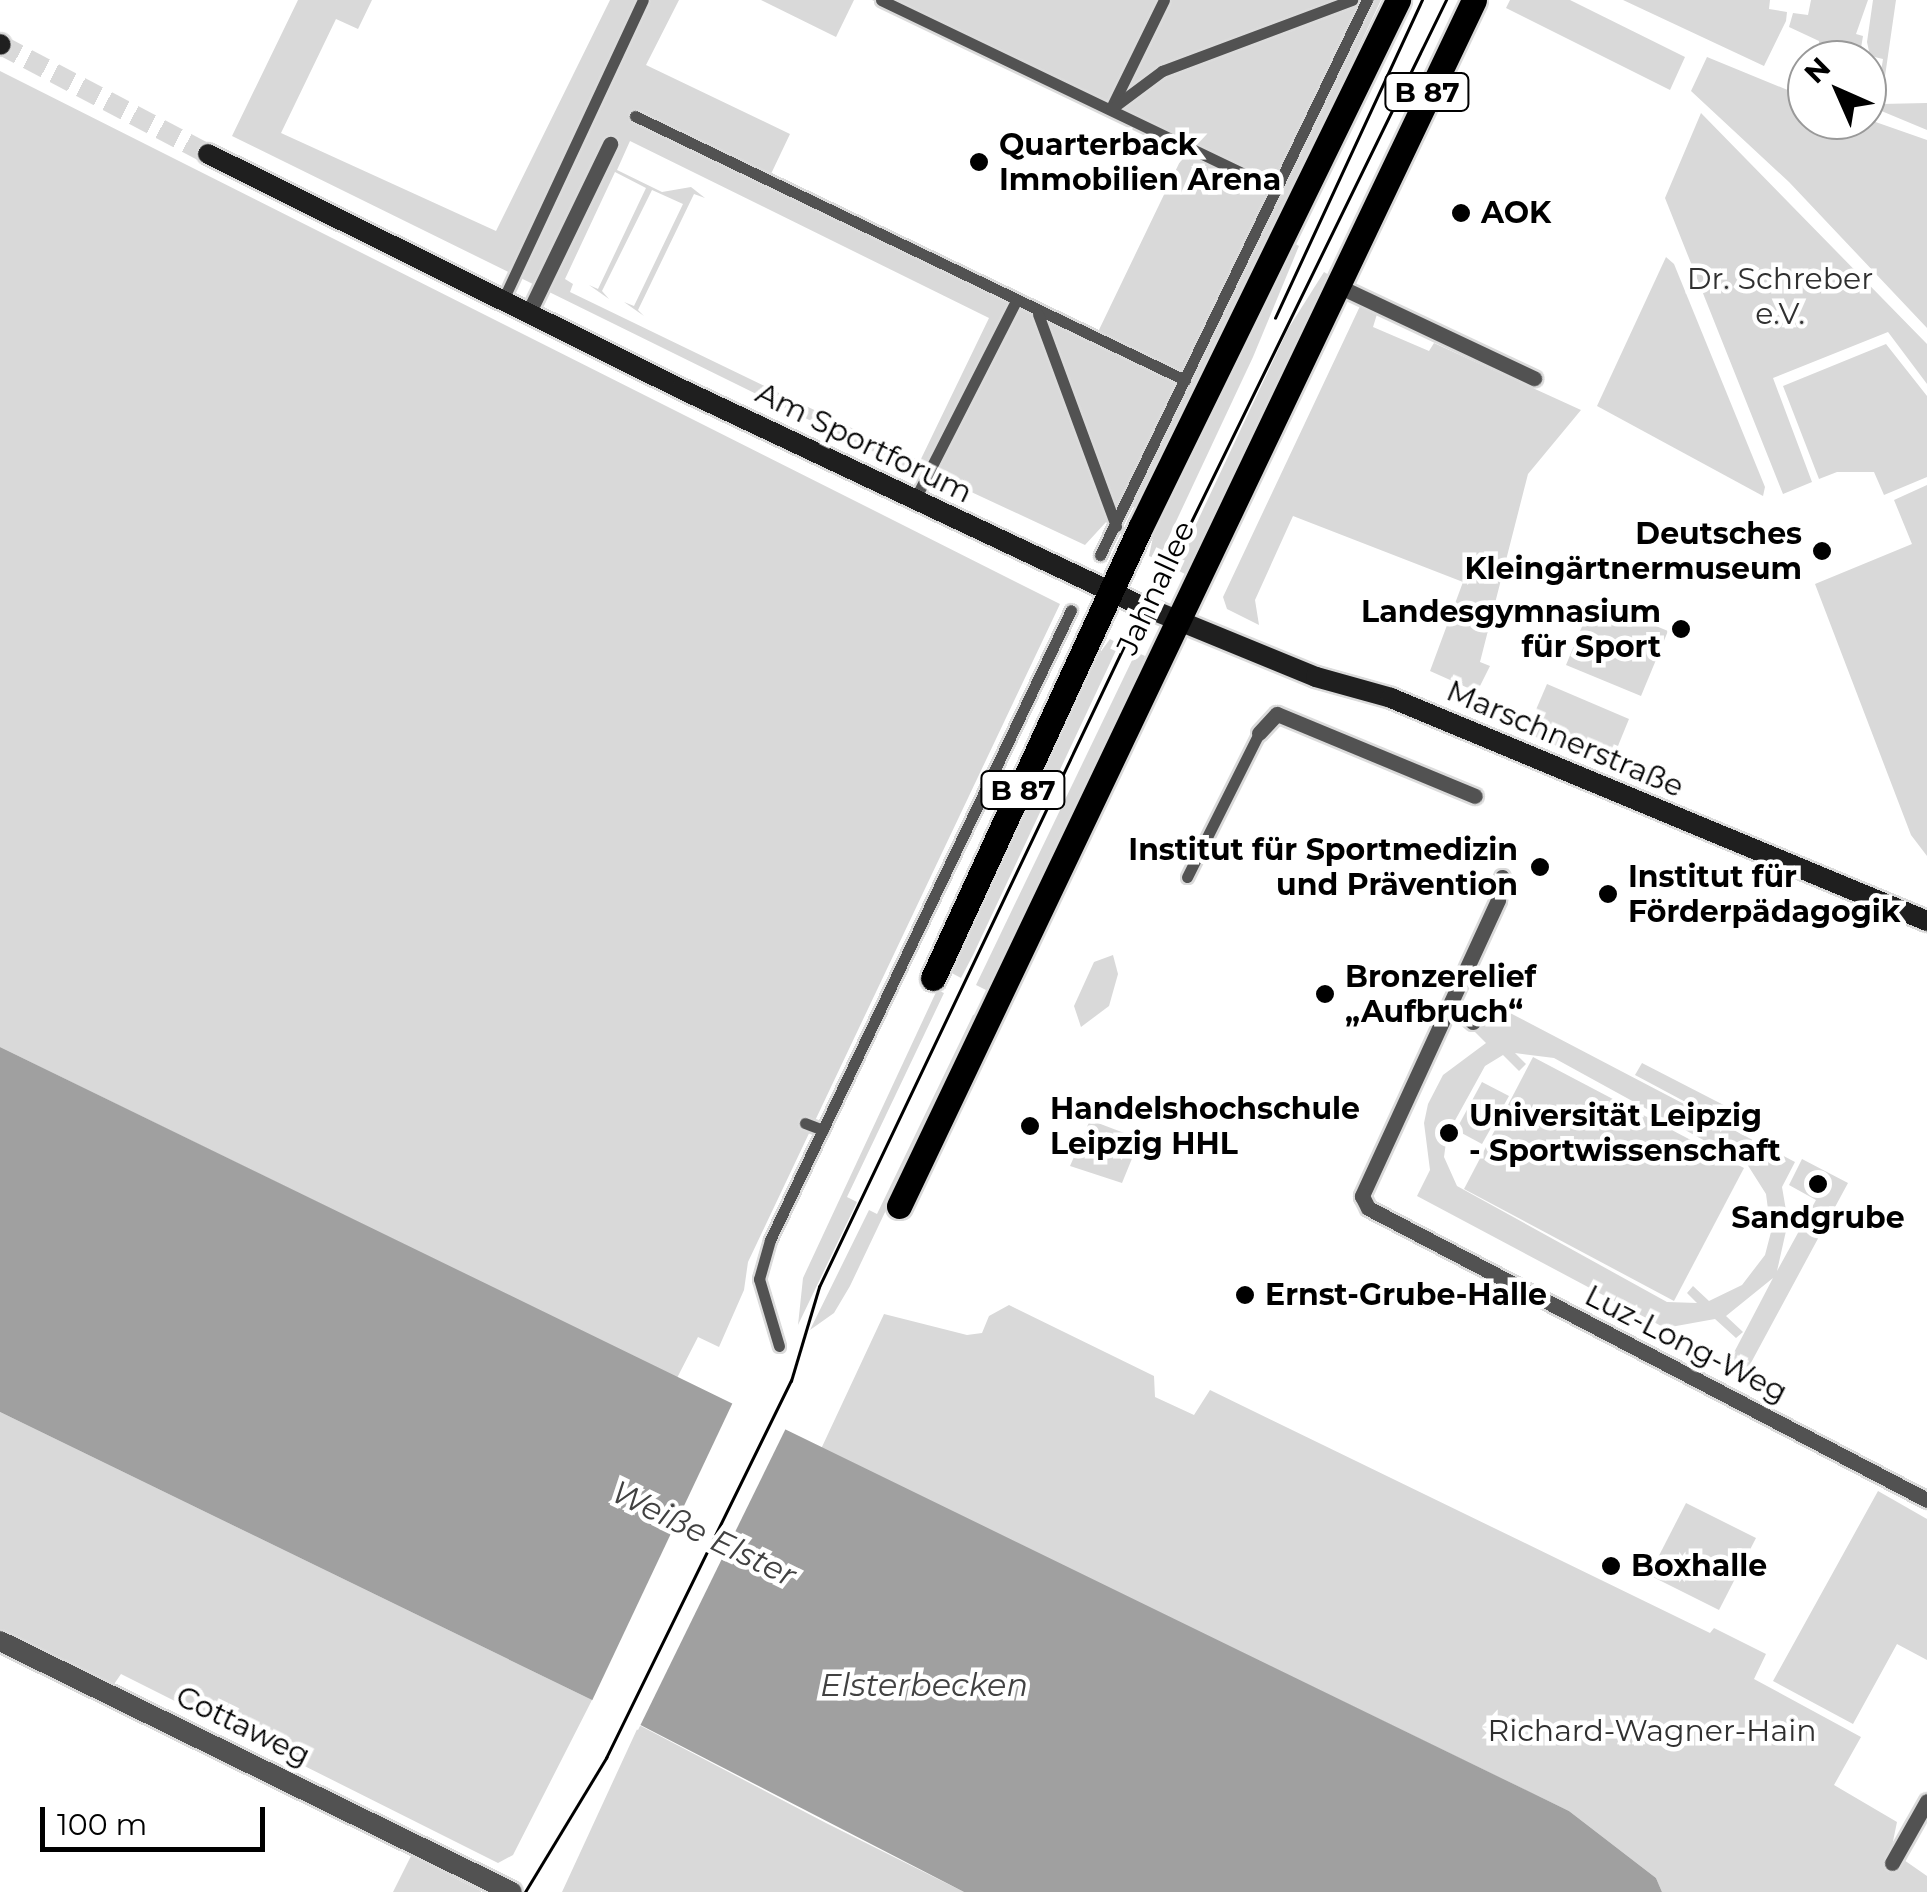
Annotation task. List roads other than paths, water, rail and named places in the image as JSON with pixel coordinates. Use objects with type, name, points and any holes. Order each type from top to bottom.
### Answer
[{"type":"main road","name":"Jahnallee","points":[[934,978],[1214,378],[1233,346],[1398,0]]},
{"type":"main road","name":"Jahnallee","points":[[898,1206],[1156,612],[1336,286],[1474,0]]},
{"type":"main road","name":"Am Sportforum","points":[[208,154],[914,502],[1156,612]]},
{"type":"main road","name":"Marschnerstraße","points":[[1156,612],[1316,676],[1391,698],[1927,921]]},
{"type":"street","points":[[502,302],[643,0]]},
{"type":"street","points":[[880,0],[1277,190]]},
{"type":"street","points":[[1110,112],[1164,0]]},
{"type":"street","points":[[1110,112],[1176,64],[1352,0]]},
{"type":"street","points":[[1100,555],[1368,0]]},
{"type":"street","points":[[635,116],[1017,300],[1038,314],[1184,380]]},
{"type":"street","points":[[528,314],[610,144]]},
{"type":"street","points":[[1336,286],[1534,378]]},
{"type":"street","points":[[914,502],[1017,300]]},
{"type":"street","points":[[1038,314],[1116,526]]},
{"type":"street","points":[[779,1346],[759,1279],[770,1240],[1071,610]]},
{"type":"street","points":[[1005,707],[1019,713]]},
{"type":"street","points":[[1187,878],[1259,733],[1277,714],[1476,796]]},
{"type":"street","points":[[1473,1022],[1451,1003],[1498,900],[1502,877]]},
{"type":"street","name":"Luz-Long-Weg","points":[[1451,1003],[1362,1196],[1368,1208],[1927,1500]]},
{"type":"street","points":[[806,1122],[822,1130]]},
{"type":"street","name":"Cottaweg","points":[[0,1641],[512,1892]]},
{"type":"street","points":[[1892,1863],[1927,1801]]},
{"type":"water","name":"Elsterbecken","points":[[0,1047],[1569,1811],[1656,1878],[1662,1892],[964,1892],[592,1700],[0,1412]]},
{"type":"tunnel","points":[[1,45],[208,154]]},
{"type":"tram line","points":[[1275,318],[1422,0]]},
{"type":"tram line","points":[[1169,567],[1446,0]]},
{"type":"tram line","points":[[525,1892],[606,1758],[791,1381],[819,1287],[1124,646]]},
{"type":"place","name":"Quarterback Immobilien Arena","points":[[979,162]]},
{"type":"place","name":"AOK","points":[[1461,213]]},
{"type":"place","name":"Deutsches Kleingärtnermuseum","points":[[1822,551]]},
{"type":"place","name":"Landesgymnasium für Sport","points":[[1681,629]]},
{"type":"place","name":"Institut für Sportmedizin und Prävention","points":[[1540,867]]},
{"type":"place","name":"Institut für Förderpädagogik","points":[[1608,894]]},
{"type":"place","name":"Bronzerelief „Aufbruch“","points":[[1325,994]]},
{"type":"place","name":"Handelshochschule Leipzig HHL","points":[[1030,1126]]},
{"type":"place","name":"Universität Leipzig - Sportwissenschaft","points":[[1449,1133]]},
{"type":"place","name":"Sandgrube","points":[[1818,1184]]},
{"type":"place","name":"Ernst-Grube-Halle","points":[[1245,1295]]},
{"type":"place","name":"Boxhalle","points":[[1611,1566]]},
{"type":"park label","name":"Dr. Schreber e.V.","points":[[1780,296]]},
{"type":"park label","name":"Richard-Wagner-Hain","points":[[1652,1731]]},
{"type":"water label","name":"Weiße Elster","points":[[704,1534]]}]
